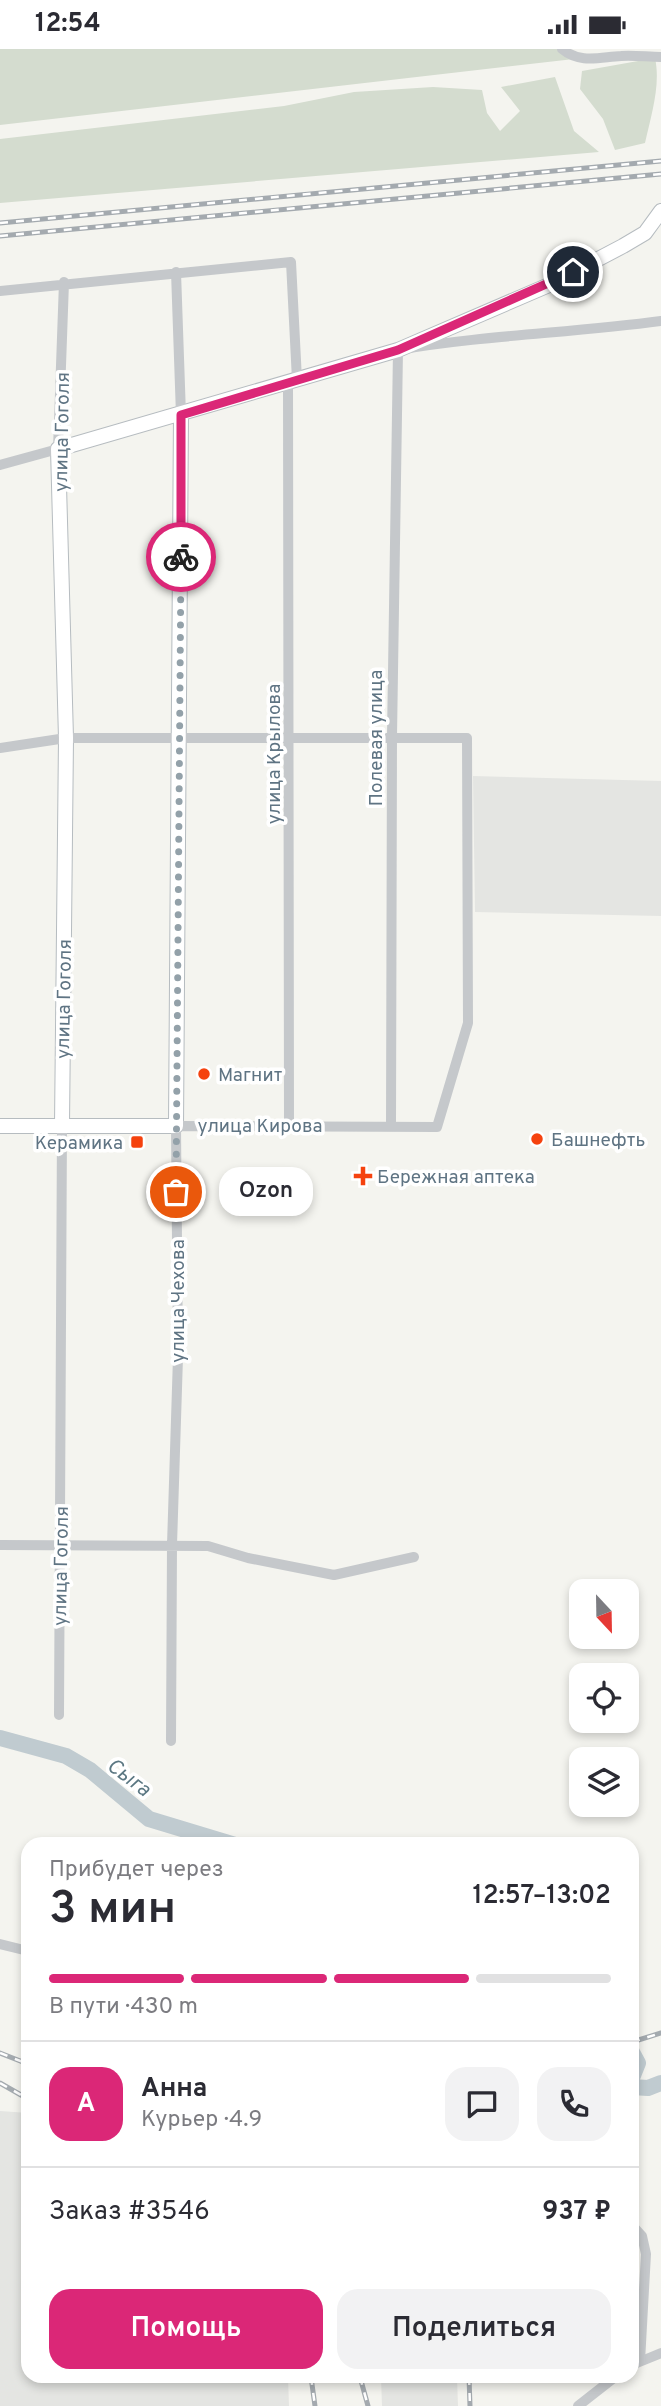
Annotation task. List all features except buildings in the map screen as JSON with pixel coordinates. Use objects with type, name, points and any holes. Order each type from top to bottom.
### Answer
[{"type":"main road","points":[[58,449],[398,350],[549,285],[623,246],[645,233],[661,211]]},
{"type":"main road","name":"улица Чехова","points":[[176,1126],[181,737],[181,415]]},
{"type":"main road","name":"улица Гоголя","points":[[58,449],[66,738],[62,1125]]},
{"type":"main road","name":"улица Кирова","points":[[0,1126],[176,1126]]},
{"type":"street","points":[[562,49],[571,56],[593,59],[625,55],[661,57]]},
{"type":"street","name":"улица Крылова","points":[[177,272],[291,262],[293,381],[289,1125]]},
{"type":"street","points":[[0,291],[64,282],[177,272]]},
{"type":"street","name":"улица Чехова","points":[[177,272],[181,415]]},
{"type":"street","name":"улица Гоголя","points":[[58,449],[64,282]]},
{"type":"street","points":[[398,350],[458,340],[589,331],[661,321]]},
{"type":"street","name":"Полевая улица","points":[[391,1126],[391,736],[398,350]]},
{"type":"street","points":[[0,465],[58,449]]},
{"type":"street","points":[[0,748],[66,738],[391,736]]},
{"type":"street","name":"улица Кирова","points":[[176,1126],[437,1126],[468,1023],[467,738],[391,736]]},
{"type":"street","name":"улица Гоголя","points":[[58,1715],[62,1125]]},
{"type":"street","name":"улица Чехова","points":[[171,1741],[172,1545],[178,1357],[176,1126]]},
{"type":"street","points":[[0,1545],[208,1546],[248,1558],[334,1575],[414,1557]]},
{"type":"street","points":[[0,1944],[21,1949]]},
{"type":"street","points":[[639,2233],[646,2254],[639,2330]]},
{"type":"street","points":[[639,2362],[661,2353]]},
{"type":"street","points":[[578,2406],[607,2383]]},
{"type":"shaded area","points":[[0,49],[567,49],[574,59],[0,125]]},
{"type":"shaded area","points":[[655,58],[656,90],[645,143],[615,150],[603,119],[580,89],[582,71]]},
{"type":"shaded area","points":[[555,77],[574,131],[599,152],[0,203],[0,139],[284,106],[354,92],[433,87],[482,90],[487,113],[500,131],[520,111],[501,87]]},
{"type":"shaded area","points":[[473,776],[661,781],[661,916],[475,912]]},
{"type":"shaded area","points":[[0,2111],[21,2112],[21,2383],[288,2383],[289,2406],[0,2406]]},
{"type":"shaded area","points":[[381,2383],[457,2383],[458,2406],[382,2406]]},
{"type":"waterway","name":"Сыга","points":[[0,1738],[66,1756],[90,1770],[149,1819],[209,1837]]},
{"type":"waterway","name":"Сыга","points":[[639,2087],[648,2088],[661,2083]]},
{"type":"railway","points":[[0,223],[661,161]]},
{"type":"railway","points":[[0,236],[661,174]]},
{"type":"railway","points":[[639,2040],[661,2033]]},
{"type":"railway","points":[[0,2053],[21,2061]]},
{"type":"railway","points":[[0,2083],[21,2095]]},
{"type":"railway","points":[[312,2383],[315,2406]]},
{"type":"railway","points":[[362,2383],[368,2406]]},
{"type":"railway","points":[[469,2383],[470,2406]]},
{"type":"way so far","points":[[176,1192],[181,557]]},
{"type":"place","name":"Магнит","points":[[204,1074]]},
{"type":"place","name":"Башнефть","points":[[537,1139]]},
{"type":"place","name":"Керамика","points":[[137,1142]]},
{"type":"place","name":"Бережная аптека","points":[[363,1176]]},
{"type":"place","name":"Ozon","points":[[176,1192]]},
{"type":"route","points":[[181,557],[181,415],[398,350],[549,285],[573,272]]}]
